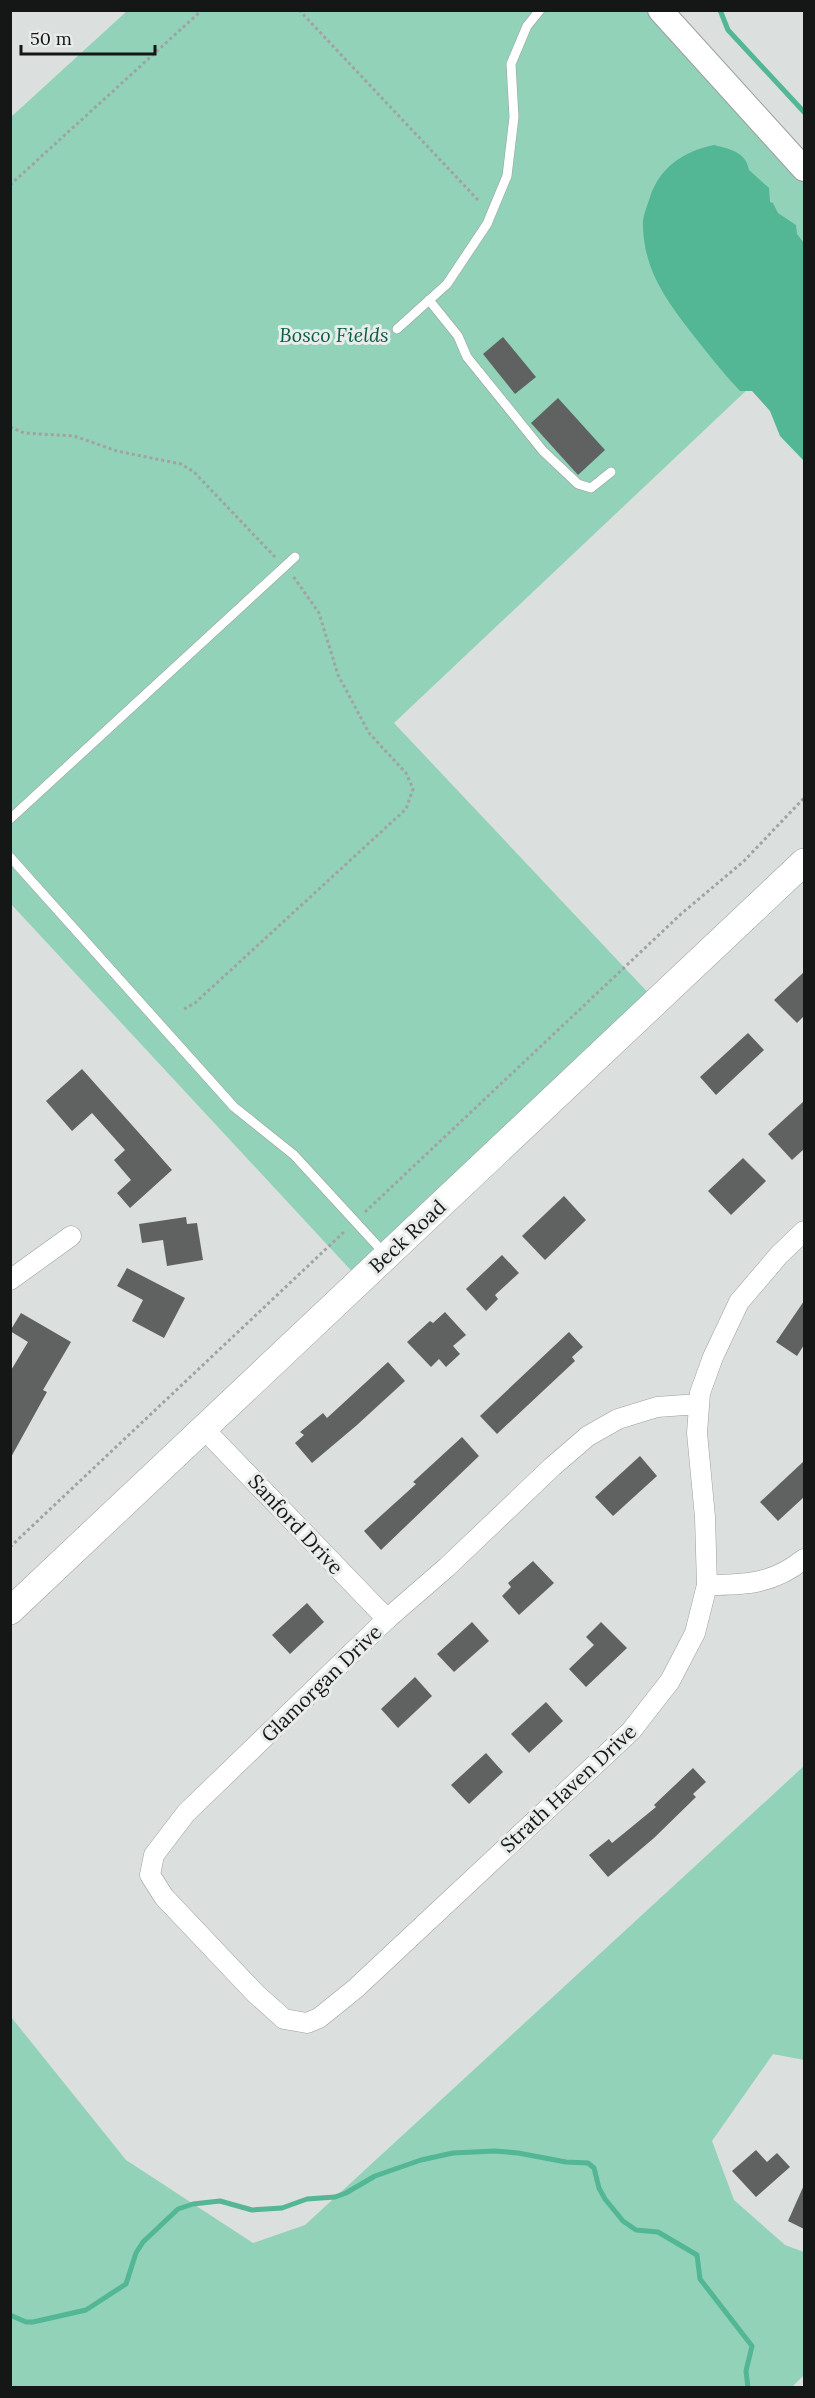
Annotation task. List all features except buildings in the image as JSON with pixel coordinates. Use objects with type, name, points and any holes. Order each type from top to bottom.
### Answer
[{"type":"main road","name":"Beck Road","points":[[10,1611],[804,862]]},
{"type":"street","points":[[660,10],[804,169]]},
{"type":"street","name":"Strath Haven Drive","points":[[307,2023],[319,2018],[355,1989],[631,1731],[670,1681],[695,1633],[707,1585],[705,1517],[697,1433],[700,1393],[713,1357],[739,1302],[804,1231]]},
{"type":"street","points":[[10,1280],[71,1236]]},
{"type":"street","name":"Glamorgan Drive","points":[[307,2023],[284,2019],[256,1994],[164,1897],[150,1875],[154,1855],[186,1813],[387,1619],[447,1567],[588,1436],[618,1419],[657,1407],[699,1404]]},
{"type":"street","name":"Sanford Drive","points":[[204,1429],[387,1619]]},
{"type":"street","points":[[707,1585],[732,1585],[770,1580],[804,1560]]},
{"type":"lane","points":[[397,329],[447,284],[487,224],[507,176],[514,117],[511,64],[527,26],[540,10]]},
{"type":"lane","points":[[429,300],[458,336],[467,357],[543,451],[578,484],[584,486],[591,488],[611,472]]},
{"type":"lane","points":[[10,819],[296,557]]},
{"type":"lane","points":[[10,857],[234,1107],[294,1155],[386,1256]]},
{"type":"path","points":[[10,185],[202,10]]},
{"type":"path","points":[[299,10],[478,200]]},
{"type":"path","points":[[10,427],[24,433],[74,436],[117,451],[181,464],[194,472],[300,584],[319,613],[338,675],[369,733],[406,773],[413,789],[406,809],[195,1003],[184,1009]]},
{"type":"path","points":[[10,1547],[681,914],[744,861],[804,798]]},
{"type":"green space","name":"Bosco Fields","points":[[127,11],[648,11],[804,180],[804,432],[749,388],[394,723],[655,1000],[359,1279],[11,904],[11,117]]},
{"type":"green space","points":[[804,1766],[804,2060],[773,2054],[712,2141],[734,2200],[785,2245],[804,2252],[804,2375],[792,2387],[11,2387],[11,2017],[126,2160],[253,2243],[305,2225]]},
{"type":"shaded area","points":[[714,145],[736,152],[745,159],[749,170],[769,188],[770,202],[773,203],[778,213],[796,225],[797,234],[804,243],[804,461],[780,436],[770,411],[752,391],[740,391],[690,331],[658,283],[648,258],[643,220],[654,186],[674,162],[693,151]]},
{"type":"waterway","points":[[720,10],[728,30],[804,112]]},
{"type":"waterway","points":[[10,2315],[26,2322],[33,2322],[86,2310],[126,2284],[136,2253],[143,2242],[178,2209],[193,2204],[220,2201],[252,2210],[282,2208],[307,2199],[335,2197],[375,2176],[421,2160],[453,2153],[495,2151],[518,2153],[566,2162],[588,2163],[594,2168],[599,2188],[605,2199],[623,2221],[636,2230],[658,2232],[697,2255],[700,2279],[752,2346],[746,2371],[748,2388]]}]
